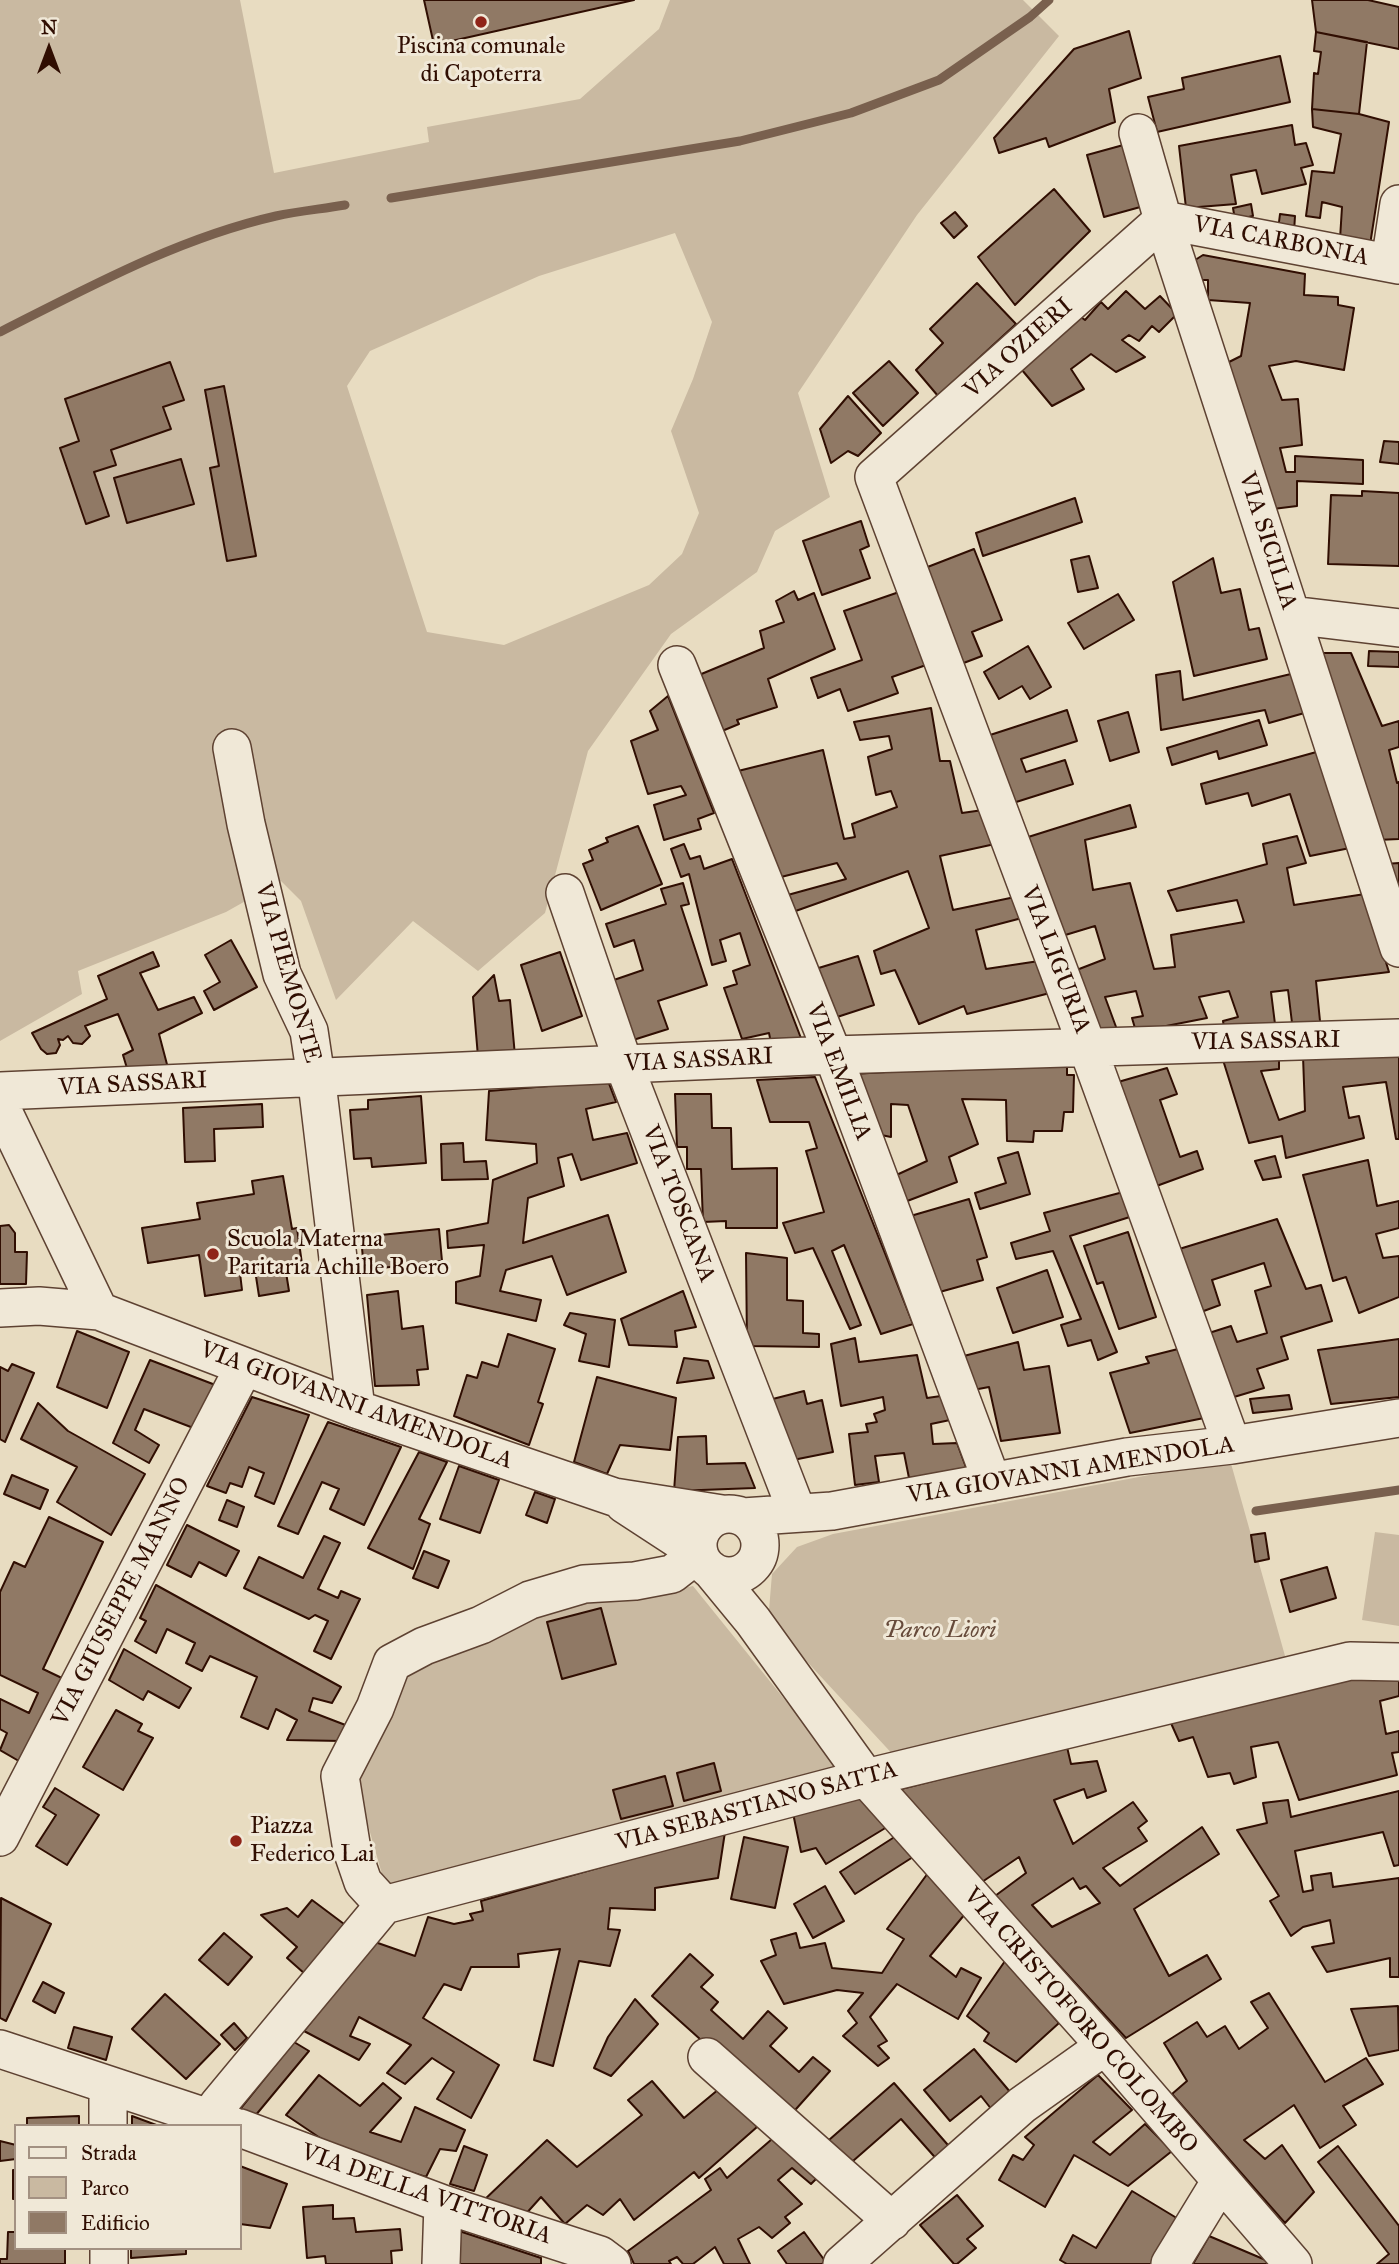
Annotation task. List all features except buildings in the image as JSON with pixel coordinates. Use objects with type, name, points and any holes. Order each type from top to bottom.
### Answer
[{"type":"street","name":"VIA SICILIA","points":[[1138,133],[1163,220],[1291,614],[1385,857],[1399,948]]},
{"type":"street","points":[[1394,264],[1399,204]]},
{"type":"street","name":"VIA CARBONIA","points":[[1163,220],[1394,264]]},
{"type":"street","name":"VIA OZIERI","points":[[874,477],[1163,220]]},
{"type":"street","name":"VIA LIGURIA","points":[[874,477],[1087,1046],[1232,1445]]},
{"type":"street","points":[[1291,614],[1399,628]]},
{"type":"street","name":"VIA EMILIA","points":[[677,665],[833,1055],[992,1482]]},
{"type":"street","name":"VIA PIEMONTE","points":[[232,748],[246,824],[282,974],[309,1031],[317,1076],[356,1409]]},
{"type":"street","name":"VIA TOSCANA","points":[[565,893],[624,1065],[814,1512]]},
{"type":"street","name":"VIA SASSARI","points":[[0,1091],[833,1055],[1399,1038]]},
{"type":"street","points":[[0,1105],[99,1311]]},
{"type":"street","name":"VIA GIOVANNI AMENDOLA","points":[[0,1308],[39,1306],[99,1311],[356,1409],[614,1497],[732,1516],[814,1512],[1127,1457],[1232,1445],[1399,1418]]},
{"type":"street","name":"VIA GIUSEPPE MANNO","points":[[0,1837],[244,1367]]},
{"type":"street","name":"VIA GIOVANNI AMENDOLA","points":[[614,1497],[705,1562],[753,1621]]},
{"type":"street","points":[[753,1621],[755,1562],[760,1542],[751,1523],[732,1516],[713,1518],[700,1534],[705,1562],[729,1576],[748,1569],[755,1562]]},
{"type":"street","points":[[228,2124],[218,2105],[384,1905],[363,1882],[352,1850],[340,1776],[375,1708],[392,1663],[424,1646],[481,1625],[530,1600],[584,1584],[635,1581],[672,1574],[705,1562]]},
{"type":"street","name":"VIA CRISTOFORO COLOMBO","points":[[753,1621],[866,1778],[1105,2046],[1293,2264]]},
{"type":"street","name":"VIA SEBASTIANO SATTA","points":[[384,1905],[866,1778],[1350,1661],[1399,1662]]},
{"type":"street","points":[[842,2264],[1022,2105],[1105,2046]]},
{"type":"street","name":"VIA DELLA VITTORIA","points":[[0,2049],[228,2124]]},
{"type":"street","points":[[706,2057],[892,2221]]},
{"type":"street","points":[[108,2086],[108,2124]]},
{"type":"street","name":"VIA DELLA VITTORIA","points":[[242,2129],[443,2204],[600,2255],[611,2264]]},
{"type":"street","points":[[1170,2264],[1220,2182]]},
{"type":"street","points":[[441,2264],[443,2204]]},
{"type":"green space","points":[[0,0],[240,0],[274,173],[429,142],[427,127],[580,99],[659,29],[670,0],[1023,0],[1059,36],[917,215],[798,393],[830,497],[775,531],[757,572],[671,634],[588,751],[545,913],[478,971],[413,921],[336,1000],[301,901],[281,881],[226,912],[78,971],[82,994],[0,1041]],"holes":[[[675,233],[712,322],[693,379],[671,431],[699,513],[682,554],[649,585],[504,645],[427,632],[347,386],[370,351],[539,276]]]},
{"type":"green space","name":"Parco Liori","points":[[1230,1460],[1287,1663],[897,1759],[787,1640],[769,1610],[772,1574],[797,1547],[833,1534]]},
{"type":"green space","points":[[1375,1532],[1399,1535],[1399,1626],[1362,1620]]},
{"type":"green space","points":[[693,1586],[844,1773],[404,1888],[384,1881],[357,1787],[404,1678],[461,1645],[554,1604],[644,1597]]},
{"type":"waterway","points":[[391,198],[740,141],[851,113],[939,80],[1030,17],[1049,0]]},
{"type":"waterway","points":[[0,332],[135,265],[204,237],[276,216],[345,205]]},
{"type":"waterway","points":[[1256,1511],[1399,1490]]},
{"type":"place","name":"Piscina comunale di Capoterra","points":[[481,22]]},
{"type":"place","name":"Scuola Materna Paritaria Achille Boero","points":[[213,1254]]},
{"type":"place","name":"Piazza Federico Lai","points":[[236,1841]]}]
